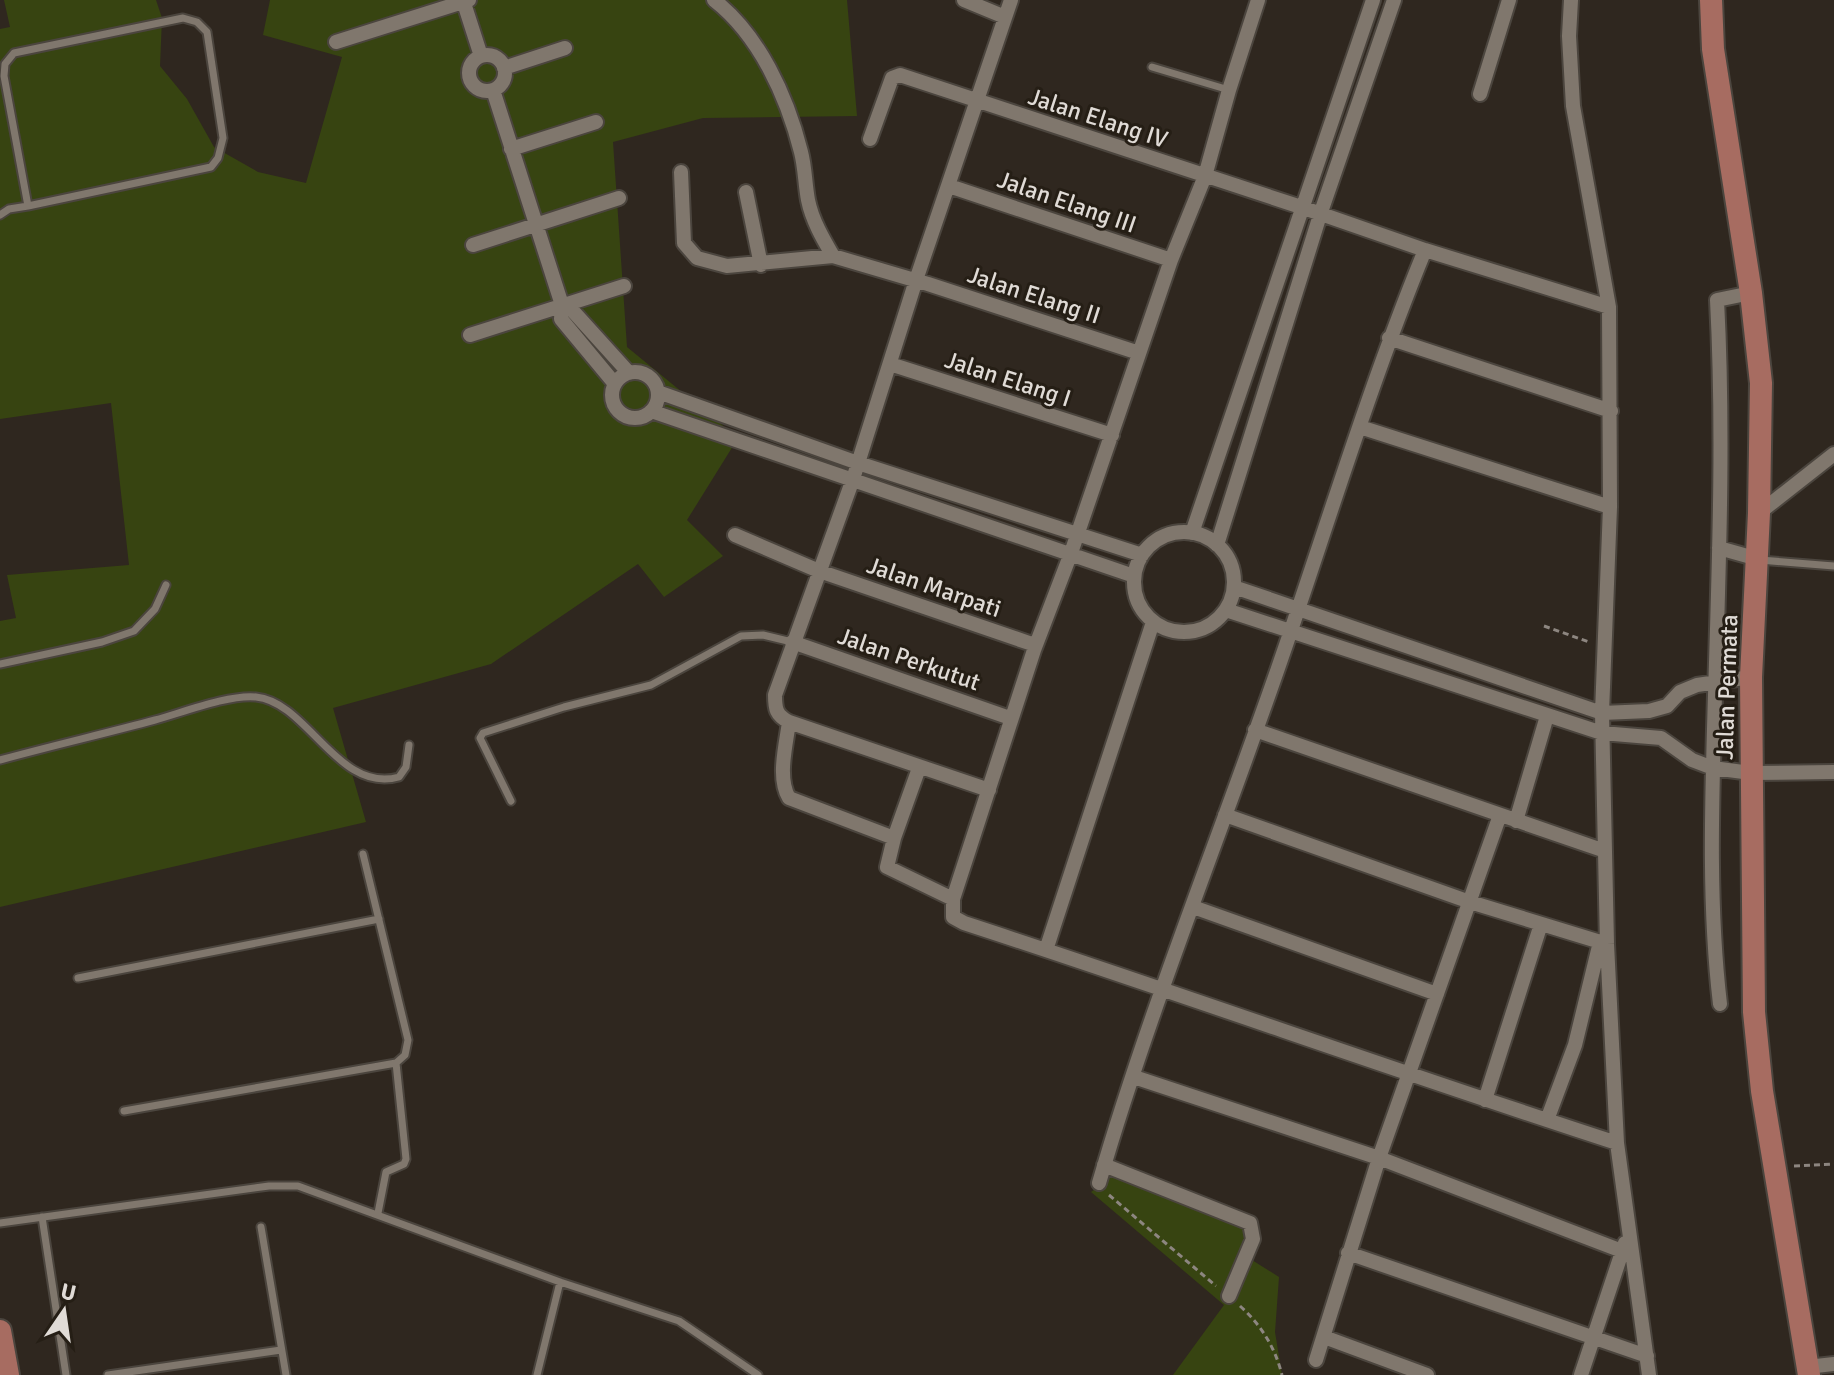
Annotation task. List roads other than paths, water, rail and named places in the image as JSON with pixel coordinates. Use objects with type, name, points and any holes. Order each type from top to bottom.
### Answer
[{"type":"main road","name":"Jalan Permata","points":[[1711,0],[1713,49],[1758,343],[1762,404],[1751,677],[1754,1012],[1774,1167],[1808,1371]]},
{"type":"main road","points":[[0,1331],[8,1375]]},
{"type":"street","points":[[681,172],[684,243],[689,252],[711,264],[727,266],[833,256],[809,204],[802,154],[793,124],[770,72],[744,28],[714,0]]},
{"type":"street","points":[[964,0],[1005,17]]},
{"type":"street","points":[[989,790],[789,722],[780,718],[775,710],[775,695],[853,479],[916,280],[1011,0]]},
{"type":"street","points":[[1258,0],[1205,176],[1171,260],[1071,553],[1035,645],[951,911],[958,920],[1617,1143]]},
{"type":"street","points":[[1192,533],[1373,0]]},
{"type":"street","points":[[1217,545],[1320,215],[1394,0]]},
{"type":"street","points":[[1480,94],[1509,0]]},
{"type":"street","points":[[1571,0],[1569,36],[1573,106],[1609,307],[1610,507],[1602,713],[1604,943],[1617,1143],[1649,1375]]},
{"type":"street","points":[[336,42],[465,1],[481,56]]},
{"type":"street","points":[[504,68],[565,48]]},
{"type":"street","points":[[481,56],[493,56],[504,68],[504,79],[493,90],[476,88],[469,79],[469,67],[481,56]]},
{"type":"street","name":"Jalan Elang IV","points":[[870,139],[895,75],[1425,250],[1609,307]]},
{"type":"street","points":[[493,90],[562,305],[561,319],[615,384]]},
{"type":"street","points":[[511,149],[596,122]]},
{"type":"street","name":"Jalan Elang III","points":[[949,186],[1171,260]]},
{"type":"street","points":[[746,192],[761,265]]},
{"type":"street","points":[[473,245],[619,198]]},
{"type":"street","points":[[1099,1183],[1389,338],[1425,250]]},
{"type":"street","name":"Jalan Elang II","points":[[833,256],[1139,353]]},
{"type":"street","points":[[470,335],[624,286]]},
{"type":"street","points":[[1720,1004],[1713,945],[1713,768],[1721,411],[1717,300],[1751,293]]},
{"type":"street","points":[[562,305],[572,310],[629,373],[648,376],[656,385],[657,399],[645,415],[631,417],[618,410],[612,397],[615,384],[629,373]]},
{"type":"street","points":[[1389,338],[1611,411]]},
{"type":"street","name":"Jalan Elang I","points":[[890,364],[1112,435]]},
{"type":"street","points":[[658,392],[858,463],[1142,555]]},
{"type":"street","points":[[651,411],[1134,576]]},
{"type":"street","points":[[1360,427],[1610,507]]},
{"type":"street","points":[[1759,513],[1834,454]]},
{"type":"street","points":[[1192,533],[1217,545],[1230,564],[1234,587],[1226,610],[1219,619],[1198,630],[1175,632],[1153,622],[1137,602],[1134,576],[1149,546],[1169,534],[1192,533]]},
{"type":"street","name":"Jalan Marpati","points":[[735,535],[819,571],[1035,645]]},
{"type":"street","points":[[1719,548],[1758,559]]},
{"type":"street","points":[[1234,587],[1602,713],[1660,709],[1680,692],[1697,685],[1751,677]]},
{"type":"street","points":[[1226,610],[1602,733],[1661,738],[1692,760],[1713,768],[1751,773],[1834,772]]},
{"type":"street","points":[[1046,950],[1153,622]]},
{"type":"street","name":"Jalan Perkutut","points":[[792,642],[1010,718]]},
{"type":"street","points":[[1516,821],[1547,716]]},
{"type":"street","points":[[789,722],[784,768],[789,798],[894,838]]},
{"type":"street","points":[[1255,730],[1605,851]]},
{"type":"street","points":[[919,768],[887,867],[953,899]]},
{"type":"street","points":[[1225,815],[1470,902],[1604,943]]},
{"type":"street","points":[[1316,1360],[1379,1158],[1500,815]]},
{"type":"street","points":[[1193,907],[1437,994]]},
{"type":"street","points":[[1485,1100],[1541,924]]},
{"type":"street","points":[[1547,1120],[1575,1045],[1604,943]]},
{"type":"street","points":[[1134,1077],[1379,1158],[1622,1251]]},
{"type":"street","points":[[1104,1165],[1250,1223],[1253,1239],[1229,1296]]},
{"type":"street","points":[[1581,1375],[1629,1225]]},
{"type":"street","points":[[1348,1253],[1647,1356]]},
{"type":"street","points":[[1324,1337],[1427,1375]]},
{"type":"street","points":[[1808,1371],[1834,1364]]},
{"type":"lane","points":[[0,215],[9,209],[28,206],[211,167],[218,158],[223,138],[207,32],[197,22],[183,18],[14,53],[5,64],[4,76],[28,206]]},
{"type":"lane","points":[[1152,67],[1229,90]]},
{"type":"lane","points":[[1758,559],[1834,566]]},
{"type":"lane","points":[[0,664],[102,642],[134,631],[155,609],[166,585]]},
{"type":"lane","points":[[511,801],[480,738],[483,733],[564,707],[651,685],[741,636],[763,635],[792,642]]},
{"type":"lane","points":[[0,760],[206,706],[259,697],[282,708],[361,776],[386,781],[399,777],[406,767],[409,745]]},
{"type":"lane","points":[[124,1111],[396,1063],[405,1055],[408,1040],[363,854]]},
{"type":"lane","points":[[78,978],[379,919]]},
{"type":"lane","points":[[378,1213],[386,1172],[404,1164],[407,1154],[396,1063]]},
{"type":"lane","points":[[0,1223],[285,1184],[298,1186],[688,1326],[758,1375]]},
{"type":"lane","points":[[42,1217],[66,1375]]},
{"type":"lane","points":[[261,1227],[286,1375]]},
{"type":"lane","points":[[537,1375],[560,1282]]},
{"type":"lane","points":[[108,1375],[281,1350]]}]
